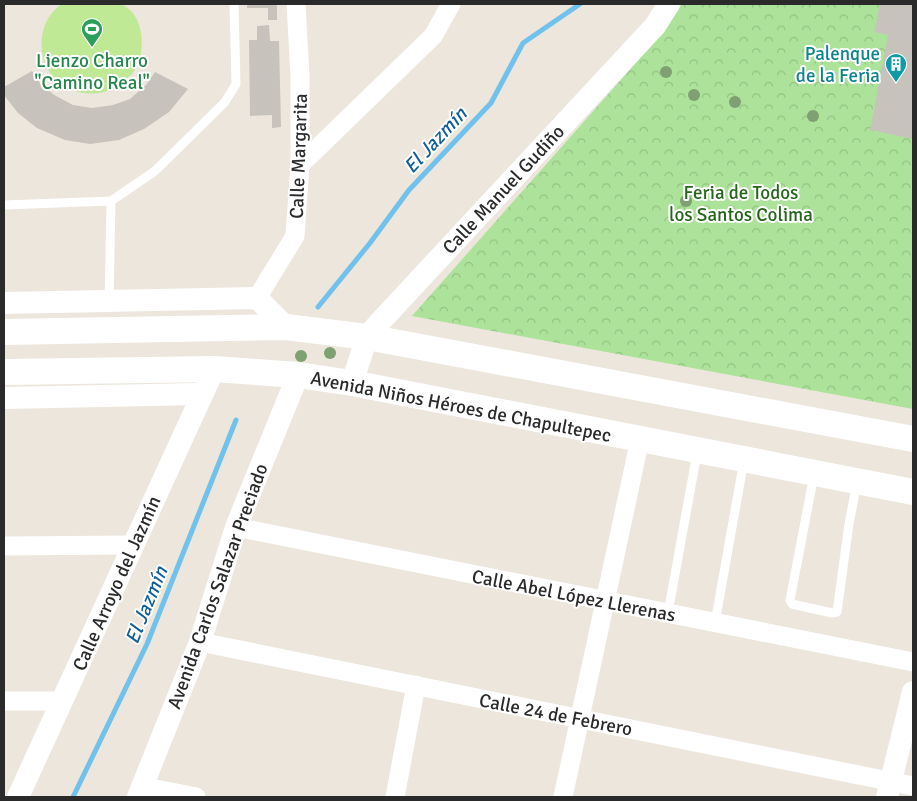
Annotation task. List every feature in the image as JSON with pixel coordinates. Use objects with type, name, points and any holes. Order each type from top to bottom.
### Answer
[{"type":"main road","points":[[4,332],[286,327],[367,337],[913,439]]},
{"type":"main road","name":"Avenida Niños Héroes de Chapultepec","points":[[4,372],[214,369],[298,376],[352,383],[913,492]]},
{"type":"street","name":"Calle Margarita","points":[[257,298],[294,236],[300,166],[300,75],[296,4]]},
{"type":"street","points":[[300,166],[433,36],[451,4]]},
{"type":"street","name":"Calle Manuel Gudiño","points":[[352,383],[367,337],[655,26],[669,4]]},
{"type":"street","points":[[4,303],[257,298],[286,327]]},
{"type":"street","name":"Calle Arroyo del Jazmín","points":[[18,797],[214,369]]},
{"type":"street","name":"Avenida Carlos Salazar Preciado","points":[[140,792],[200,642],[236,527],[298,376]]},
{"type":"street","points":[[4,398],[201,394]]},
{"type":"street","points":[[563,797],[640,439]]},
{"type":"street","name":"Calle Abel López Llerenas","points":[[236,527],[913,662]]},
{"type":"street","points":[[4,546],[132,545]]},
{"type":"street","name":"Calle 24 de Febrero","points":[[200,642],[580,718],[889,789],[913,786]]},
{"type":"street","points":[[395,797],[416,685]]},
{"type":"street","points":[[889,789],[913,692]]},
{"type":"street","points":[[4,701],[63,701]]},
{"type":"street","points":[[140,792],[196,797]]},
{"type":"lane","points":[[4,205],[110,201],[155,171],[225,102],[236,84],[234,4]]},
{"type":"lane","points":[[109,301],[110,201]]},
{"type":"lane","points":[[668,613],[697,450]]},
{"type":"lane","points":[[715,622],[744,459]]},
{"type":"lane","points":[[814,473],[790,600],[792,604],[832,613],[837,612],[857,481]]},
{"type":"green space","name":"Lienzo Charro \"Camino Real\"","points":[[62,4],[119,4],[131,10],[140,28],[142,48],[136,68],[131,75],[116,87],[99,93],[83,93],[67,87],[54,78],[46,64],[42,47],[44,28],[51,14]]},
{"type":"green space","name":"Feria de Todos los Santos Colima","points":[[682,4],[913,4],[913,409],[412,316],[664,31]]},
{"type":"building","points":[[247,4],[277,4],[277,20],[268,20],[268,8],[247,8]]},
{"type":"building","name":"Palenque de la Feria","points":[[880,4],[913,4],[913,139],[870,130],[888,35],[874,32]]},
{"type":"building","points":[[269,25],[270,41],[279,41],[281,127],[272,128],[272,115],[250,116],[249,40],[257,40],[257,26]]},
{"type":"building","points":[[32,71],[42,86],[56,96],[73,105],[92,108],[113,105],[130,99],[146,85],[155,72],[188,89],[169,112],[144,129],[119,140],[90,144],[65,140],[37,128],[18,113],[4,95],[4,87]]},
{"type":"waterway","name":"El Jazmín","points":[[318,307],[370,243],[409,190],[491,103],[523,43],[580,4]]},
{"type":"waterway","name":"El Jazmín","points":[[73,797],[147,644],[236,420]]},
{"type":"place","name":"Lienzo Charro \"Camino Real\"","points":[[92,48]]},
{"type":"place","name":"Palenque de la Feria","points":[[896,83]]}]
